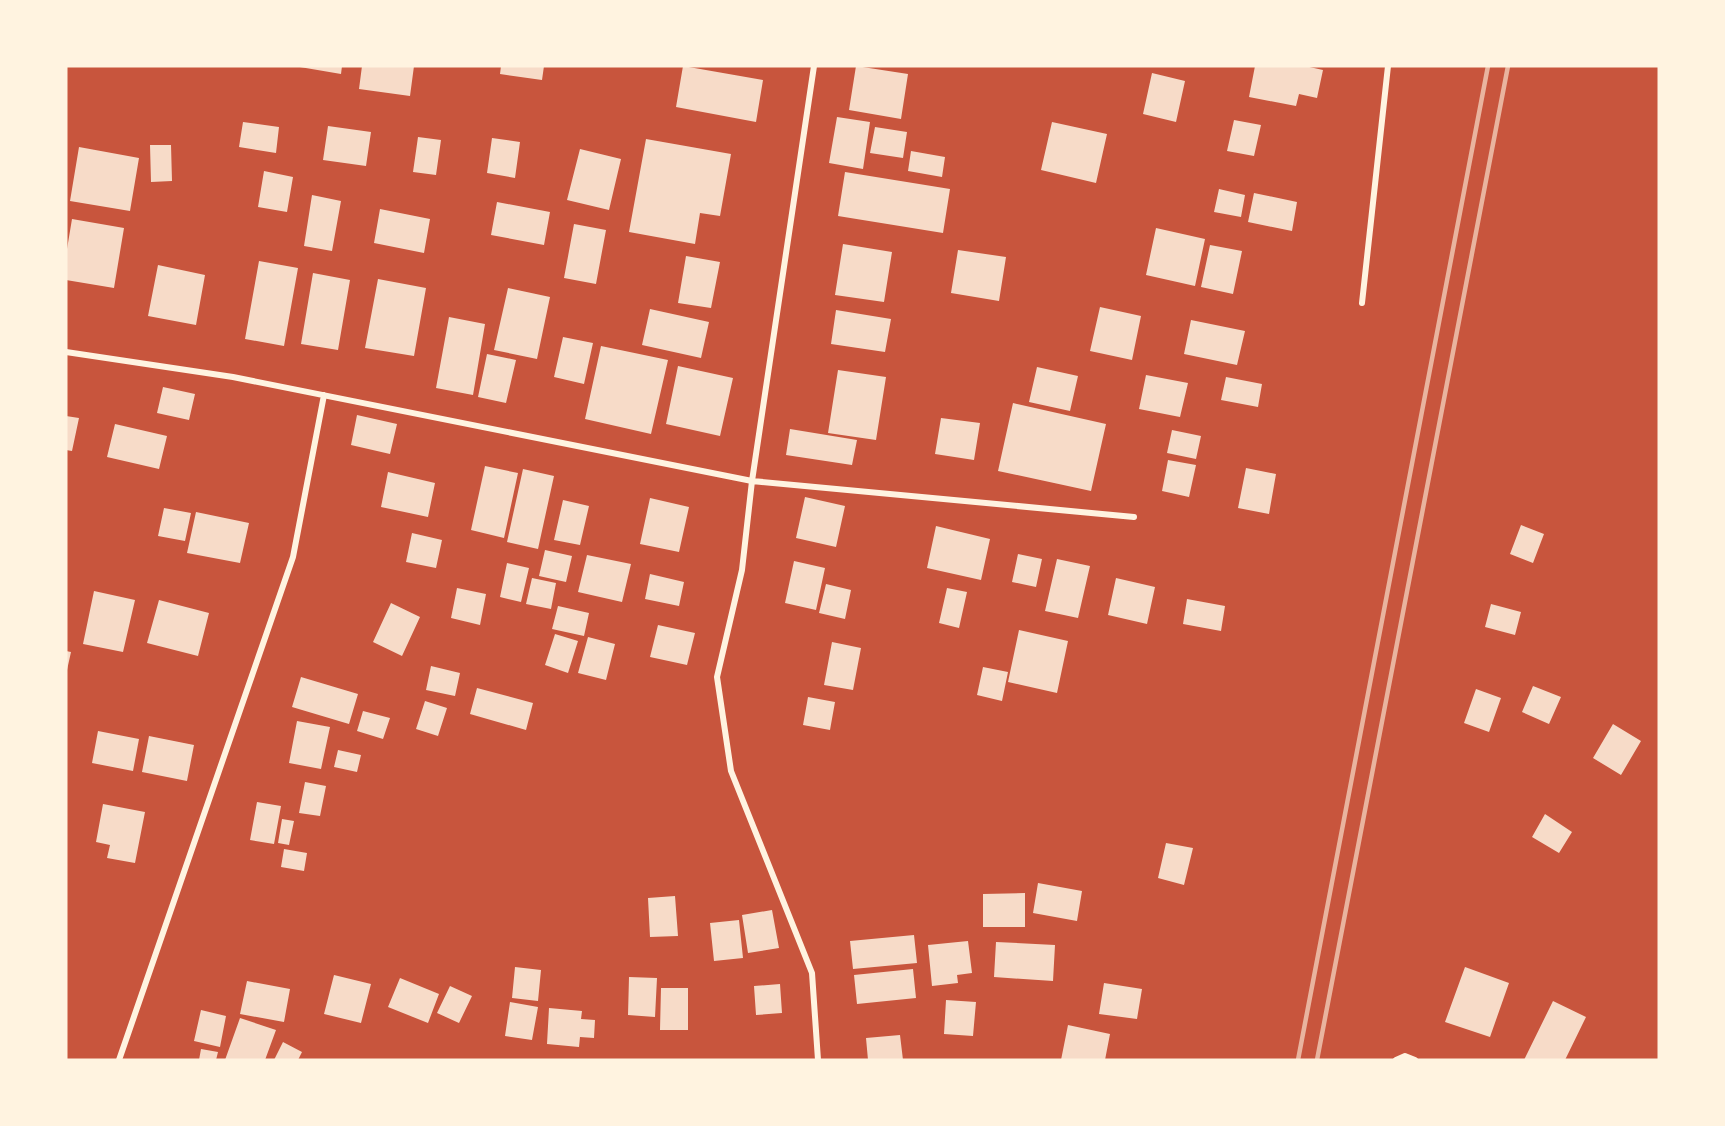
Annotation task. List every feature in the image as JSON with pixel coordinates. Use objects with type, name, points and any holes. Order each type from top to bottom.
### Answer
[{"type":"street","points":[[814,66],[752,481],[742,570],[717,676],[731,771],[812,973],[818,1060]]},
{"type":"street","points":[[1362,303],[1388,66]]},
{"type":"street","points":[[66,352],[233,377],[752,481],[1134,517]]},
{"type":"street","points":[[119,1060],[293,557],[324,395]]},
{"type":"street","points":[[1396,1060],[1405,1056],[1415,1060]]},
{"type":"building","points":[[294,66],[342,66],[341,74]]},
{"type":"building","points":[[362,66],[414,66],[410,96],[359,89]]},
{"type":"building","points":[[501,66],[544,66],[542,80],[500,74]]},
{"type":"building","points":[[683,66],[763,80],[756,122],[676,107]]},
{"type":"building","points":[[856,66],[908,74],[901,119],[849,110]]},
{"type":"building","points":[[1255,66],[1305,66],[1323,70],[1317,98],[1299,94],[1296,106],[1249,97]]},
{"type":"building","points":[[1152,73],[1185,81],[1176,122],[1143,114]]},
{"type":"building","points":[[837,117],[870,122],[863,169],[829,163]]},
{"type":"building","points":[[1234,120],[1261,125],[1254,156],[1227,151]]},
{"type":"building","points":[[243,122],[279,127],[276,153],[239,147]]},
{"type":"building","points":[[1052,122],[1107,134],[1096,183],[1041,170]]},
{"type":"building","points":[[328,126],[371,132],[366,166],[323,160]]},
{"type":"building","points":[[875,127],[907,132],[903,158],[870,153]]},
{"type":"building","points":[[418,137],[441,140],[436,175],[413,172]]},
{"type":"building","points":[[492,138],[520,142],[515,178],[487,173]]},
{"type":"building","points":[[646,139],[731,154],[720,216],[700,213],[695,244],[629,232]]},
{"type":"building","points":[[150,145],[171,145],[172,181],[151,182]]},
{"type":"building","points":[[79,147],[139,158],[130,211],[70,201]]},
{"type":"building","points":[[580,149],[621,159],[609,210],[567,200]]},
{"type":"building","points":[[911,151],[945,157],[942,177],[908,171]]},
{"type":"building","points":[[264,171],[293,177],[287,212],[258,207]]},
{"type":"building","points":[[845,172],[950,189],[943,233],[838,216]]},
{"type":"building","points":[[1219,189],[1245,195],[1241,217],[1214,212]]},
{"type":"building","points":[[1254,193],[1297,202],[1292,231],[1248,222]]},
{"type":"building","points":[[312,195],[341,201],[332,251],[304,246]]},
{"type":"building","points":[[497,202],[550,212],[544,245],[491,235]]},
{"type":"building","points":[[380,209],[430,219],[424,253],[374,243]]},
{"type":"building","points":[[72,219],[124,228],[114,288],[66,280],[66,255]]},
{"type":"building","points":[[574,224],[606,230],[596,284],[564,278]]},
{"type":"building","points":[[1156,228],[1205,239],[1195,286],[1146,275]]},
{"type":"building","points":[[843,244],[892,252],[884,302],[835,295]]},
{"type":"building","points":[[1210,245],[1242,251],[1233,294],[1201,287]]},
{"type":"building","points":[[958,250],[1006,257],[999,301],[951,293]]},
{"type":"building","points":[[686,256],[720,262],[711,308],[678,303]]},
{"type":"building","points":[[259,261],[298,268],[284,346],[245,339]]},
{"type":"building","points":[[158,265],[205,275],[196,325],[148,316]]},
{"type":"building","points":[[313,273],[350,280],[338,350],[301,344]]},
{"type":"building","points":[[378,279],[426,288],[414,356],[365,348]]},
{"type":"building","points":[[508,288],[550,297],[537,359],[494,350]]},
{"type":"building","points":[[1100,307],[1141,316],[1132,360],[1090,351]]},
{"type":"building","points":[[650,309],[709,322],[701,358],[642,345]]},
{"type":"building","points":[[836,310],[891,319],[885,352],[831,344]]},
{"type":"building","points":[[449,317],[485,324],[473,395],[436,388]]},
{"type":"building","points":[[1191,320],[1245,331],[1237,365],[1184,354]]},
{"type":"building","points":[[563,337],[593,343],[584,384],[554,377]]},
{"type":"building","points":[[601,346],[668,360],[651,434],[585,419]]},
{"type":"building","points":[[487,354],[516,360],[506,403],[478,397]]},
{"type":"building","points":[[678,366],[733,378],[720,436],[666,424]]},
{"type":"building","points":[[1037,367],[1078,376],[1070,411],[1029,402]]},
{"type":"building","points":[[838,370],[886,377],[876,440],[828,433]]},
{"type":"building","points":[[1146,375],[1188,383],[1180,417],[1139,409]]},
{"type":"building","points":[[1226,377],[1262,384],[1258,407],[1221,400]]},
{"type":"building","points":[[163,387],[195,394],[189,420],[157,413]]},
{"type":"building","points":[[1013,403],[1106,424],[1091,491],[998,471]]},
{"type":"building","points":[[357,415],[397,424],[390,454],[351,445]]},
{"type":"building","points":[[66,416],[79,418],[72,451],[66,450]]},
{"type":"building","points":[[941,418],[980,423],[974,460],[935,454]]},
{"type":"building","points":[[115,424],[167,436],[159,469],[107,457]]},
{"type":"building","points":[[790,429],[857,440],[852,465],[786,455]]},
{"type":"building","points":[[1172,430],[1201,436],[1196,459],[1167,453]]},
{"type":"building","points":[[1168,460],[1196,465],[1189,497],[1162,491]]},
{"type":"building","points":[[485,466],[518,473],[504,538],[471,530]]},
{"type":"building","points":[[1246,468],[1276,474],[1269,514],[1238,508]]},
{"type":"building","points":[[523,469],[554,476],[538,549],[507,542]]},
{"type":"building","points":[[388,472],[435,483],[428,517],[381,507]]},
{"type":"building","points":[[805,497],[845,506],[836,547],[796,538]]},
{"type":"building","points":[[650,498],[689,507],[679,552],[640,544]]},
{"type":"building","points":[[563,500],[589,506],[580,545],[554,540]]},
{"type":"building","points":[[164,508],[191,513],[185,541],[158,536]]},
{"type":"building","points":[[196,512],[249,523],[240,563],[187,553]]},
{"type":"building","points":[[1521,525],[1544,534],[1533,563],[1510,554]]},
{"type":"building","points":[[936,526],[990,539],[981,580],[927,568]]},
{"type":"building","points":[[412,533],[442,540],[436,568],[406,562]]},
{"type":"building","points":[[545,550],[572,556],[566,582],[539,576]]},
{"type":"building","points":[[1018,554],[1042,559],[1036,587],[1012,582]]},
{"type":"building","points":[[587,555],[631,564],[622,602],[578,592]]},
{"type":"building","points":[[1057,559],[1090,566],[1078,618],[1045,611]]},
{"type":"building","points":[[794,561],[825,568],[816,610],[785,603]]},
{"type":"building","points":[[507,563],[529,568],[521,602],[500,597]]},
{"type":"building","points":[[650,574],[684,582],[679,606],[645,599]]},
{"type":"building","points":[[532,578],[556,583],[551,609],[526,604]]},
{"type":"building","points":[[1116,578],[1155,587],[1147,624],[1108,615]]},
{"type":"building","points":[[826,584],[851,590],[845,619],[819,613]]},
{"type":"building","points":[[457,588],[486,594],[480,625],[451,618]]},
{"type":"building","points":[[947,588],[967,592],[959,628],[939,623]]},
{"type":"building","points":[[94,591],[135,600],[123,652],[83,644]]},
{"type":"building","points":[[1187,599],[1225,606],[1221,631],[1183,624]]},
{"type":"building","points":[[159,600],[209,613],[198,656],[147,643]]},
{"type":"building","points":[[391,603],[420,617],[402,656],[373,642]]},
{"type":"building","points":[[1491,604],[1521,612],[1515,635],[1485,627]]},
{"type":"building","points":[[558,606],[589,613],[584,636],[552,629]]},
{"type":"building","points":[[658,625],[695,633],[687,665],[650,657]]},
{"type":"building","points":[[1019,630],[1068,641],[1057,693],[1008,682]]},
{"type":"building","points":[[555,634],[578,641],[568,673],[545,665]]},
{"type":"building","points":[[588,637],[615,644],[606,680],[578,673]]},
{"type":"building","points":[[832,642],[861,648],[853,690],[824,685]]},
{"type":"building","points":[[66,651],[71,652],[67,670],[66,670]]},
{"type":"building","points":[[431,666],[460,673],[455,696],[426,690]]},
{"type":"building","points":[[983,667],[1008,672],[1002,701],[977,695]]},
{"type":"building","points":[[301,677],[358,694],[349,724],[292,707]]},
{"type":"building","points":[[1533,686],[1561,697],[1549,724],[1522,712]]},
{"type":"building","points":[[477,688],[533,703],[526,730],[470,714]]},
{"type":"building","points":[[1476,689],[1501,698],[1489,732],[1464,723]]},
{"type":"building","points":[[808,697],[835,702],[830,730],[803,725]]},
{"type":"building","points":[[425,701],[447,708],[438,736],[416,729]]},
{"type":"building","points":[[363,711],[390,718],[383,739],[357,731]]},
{"type":"building","points":[[297,721],[330,727],[321,769],[289,763]]},
{"type":"building","points":[[1613,724],[1641,741],[1621,775],[1593,758]]},
{"type":"building","points":[[98,731],[139,739],[133,771],[92,763]]},
{"type":"building","points":[[149,736],[194,745],[187,781],[142,772]]},
{"type":"building","points":[[338,750],[361,755],[357,772],[334,767]]},
{"type":"building","points":[[305,782],[326,786],[320,816],[299,813]]},
{"type":"building","points":[[257,802],[281,806],[274,844],[250,840]]},
{"type":"building","points":[[103,804],[145,812],[135,863],[107,858],[110,845],[96,842]]},
{"type":"building","points":[[1545,814],[1572,832],[1559,853],[1532,837]]},
{"type":"building","points":[[282,819],[294,821],[289,845],[278,843]]},
{"type":"building","points":[[1166,843],[1193,848],[1184,885],[1158,878]]},
{"type":"building","points":[[284,849],[307,853],[304,871],[281,867]]},
{"type":"building","points":[[1038,883],[1082,891],[1077,921],[1033,913]]},
{"type":"building","points":[[1025,893],[1025,927],[983,927],[983,894]]},
{"type":"building","points":[[675,896],[678,936],[650,937],[648,898]]},
{"type":"building","points":[[772,910],[779,948],[748,953],[742,915]]},
{"type":"building","points":[[739,920],[743,958],[714,961],[710,923]]},
{"type":"building","points":[[914,935],[917,963],[853,969],[850,941]]},
{"type":"building","points":[[968,941],[972,973],[957,975],[958,983],[932,986],[928,945]]},
{"type":"building","points":[[996,942],[1055,945],[1053,981],[994,977]]},
{"type":"building","points":[[515,967],[541,970],[538,1001],[512,998]]},
{"type":"building","points":[[1465,967],[1509,983],[1490,1037],[1445,1022]]},
{"type":"building","points":[[913,969],[916,998],[857,1004],[854,975]]},
{"type":"building","points":[[334,975],[371,984],[361,1023],[324,1014]]},
{"type":"building","points":[[629,977],[657,978],[655,1017],[628,1015]]},
{"type":"building","points":[[400,978],[439,994],[428,1023],[388,1007]]},
{"type":"building","points":[[247,981],[290,989],[284,1022],[240,1014]]},
{"type":"building","points":[[1104,983],[1142,989],[1137,1019],[1099,1014]]},
{"type":"building","points":[[780,984],[782,1013],[756,1015],[754,986]]},
{"type":"building","points":[[450,986],[472,996],[459,1023],[437,1013]]},
{"type":"building","points":[[661,988],[688,988],[688,1030],[660,1030]]},
{"type":"building","points":[[946,1000],[976,1002],[973,1036],[944,1034]]},
{"type":"building","points":[[1553,1001],[1586,1017],[1565,1060],[1524,1060]]},
{"type":"building","points":[[510,1002],[538,1007],[532,1040],[505,1036]]},
{"type":"building","points":[[549,1008],[582,1011],[581,1019],[595,1020],[594,1038],[580,1037],[579,1047],[547,1044]]},
{"type":"building","points":[[201,1010],[226,1016],[220,1047],[194,1041]]},
{"type":"building","points":[[240,1018],[276,1030],[265,1060],[225,1060]]},
{"type":"building","points":[[1068,1025],[1110,1034],[1105,1060],[1061,1060]]},
{"type":"building","points":[[900,1035],[903,1060],[868,1060],[866,1038]]},
{"type":"building","points":[[283,1042],[302,1052],[298,1060],[274,1060]]},
{"type":"building","points":[[201,1049],[218,1052],[216,1060],[199,1060]]},
{"type":"railway","points":[[1298,1060],[1488,66]]},
{"type":"railway","points":[[1317,1060],[1508,66]]}]
